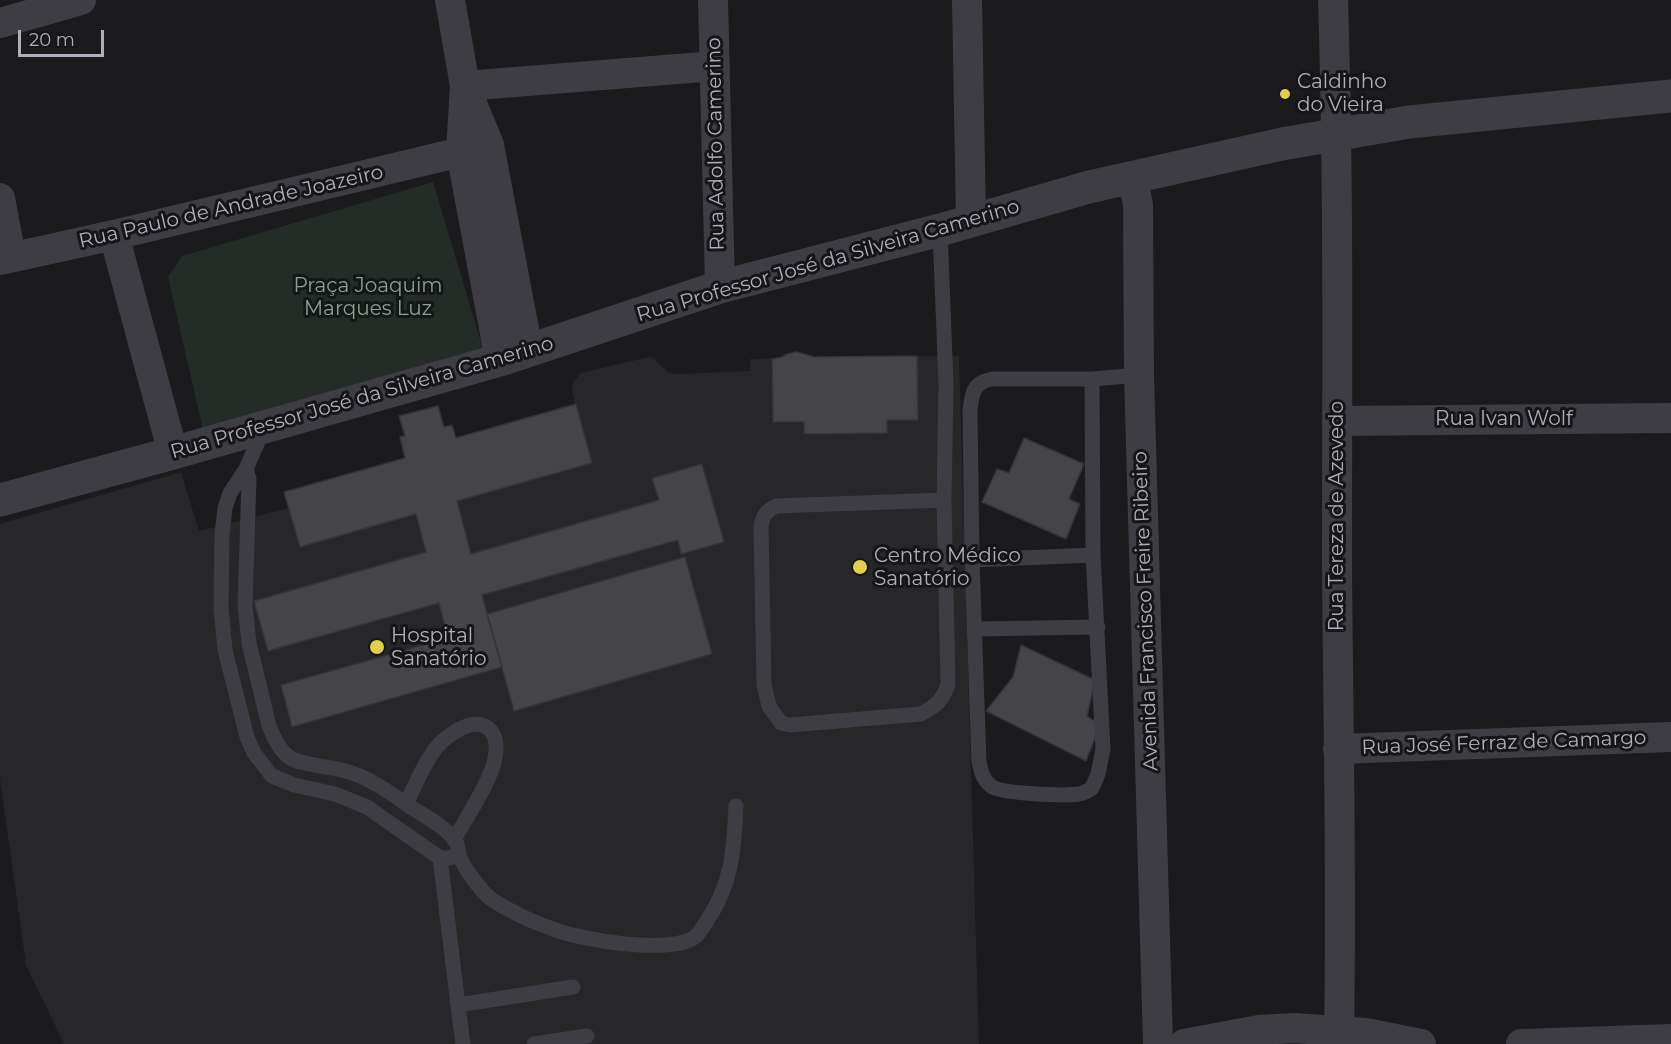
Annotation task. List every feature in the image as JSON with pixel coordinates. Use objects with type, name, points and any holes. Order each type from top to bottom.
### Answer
[{"type":"street","points":[[0,23],[81,0]]},
{"type":"street","name":"Rua Adolfo Camerino","points":[[713,0],[720,287]]},
{"type":"street","points":[[967,0],[971,221]]},
{"type":"street","name":"Rua Tereza de Azevedo","points":[[1333,0],[1337,134],[1338,749],[1341,947],[1339,1032]]},
{"type":"street","points":[[453,4],[465,86],[461,152],[514,355]]},
{"type":"street","points":[[465,86],[715,66]]},
{"type":"street","points":[[465,86],[489,145],[514,355]]},
{"type":"street","name":"Rua Professor José da Silveira Camerino","points":[[0,500],[514,355],[720,287],[939,230],[1089,187],[1192,163],[1409,122],[1671,96]]},
{"type":"street","name":"Rua Paulo de Andrade Joazeiro","points":[[6,258],[114,235],[461,152]]},
{"type":"street","name":"Avenida Francisco Freire Ribeiro","points":[[1133,178],[1138,205],[1140,375],[1158,1044]]},
{"type":"street","points":[[0,198],[6,258]]},
{"type":"street","points":[[114,235],[173,453]]},
{"type":"street","name":"Rua Ivan Wolf","points":[[1337,421],[1671,418]]},
{"type":"street","name":"Rua José Ferraz de Camargo","points":[[1338,749],[1671,737]]},
{"type":"street","points":[[1184,1044],[1259,1030],[1294,1028],[1366,1033],[1421,1044]]},
{"type":"street","points":[[1521,1044],[1671,1038]]},
{"type":"lane","points":[[939,230],[945,375],[944,500],[948,684],[944,696],[936,706],[921,714],[790,725],[781,723],[769,706],[764,684],[761,526],[768,510],[776,507],[944,500]]},
{"type":"lane","points":[[1092,379],[1093,555],[1103,749],[1098,774],[1092,788],[1080,794],[1013,793],[997,790],[989,786],[978,762],[970,411],[975,387],[982,381],[992,379],[1092,379],[1140,375]]},
{"type":"lane","points":[[266,426],[246,469],[230,493],[225,508],[221,554],[221,608],[225,650],[242,719],[254,753],[272,776],[280,781],[335,794],[368,807],[440,858],[449,858],[457,847],[495,760],[496,743],[490,730],[480,724],[466,726],[447,737],[431,753],[406,804]]},
{"type":"lane","points":[[246,469],[249,479],[245,606],[249,643],[267,718],[275,739],[291,758],[361,777],[381,786],[406,804],[457,847],[474,880],[490,898],[554,930],[588,938],[651,946],[675,945],[696,937],[714,911],[726,883],[734,854],[736,806]]},
{"type":"lane","points":[[972,560],[1093,555]]},
{"type":"lane","points":[[975,629],[1098,627]]},
{"type":"lane","points":[[440,858],[463,1044]]},
{"type":"lane","points":[[458,1005],[573,987]]},
{"type":"lane","points":[[534,1044],[587,1036]]},
{"type":"shaded area","name":"Hospital Sanatório","points":[[797,352],[814,357],[959,356],[979,1044],[64,1044],[26,965],[0,779],[0,524],[181,472],[199,531],[288,508],[284,492],[405,458],[400,437],[405,435],[399,416],[438,406],[444,427],[452,425],[456,438],[575,404],[573,383],[580,373],[649,357],[668,372],[675,374],[750,371],[750,359],[782,358],[787,354]]},
{"type":"green space","name":"Praça Joaquim Marques Luz","points":[[433,182],[486,359],[205,439],[168,277],[182,256]]},
{"type":"building","points":[[797,352],[814,357],[917,356],[918,420],[887,420],[887,433],[804,434],[804,422],[773,422],[772,359]]},
{"type":"building","points":[[576,404],[592,463],[457,501],[471,554],[659,500],[652,478],[702,464],[724,542],[681,554],[678,540],[482,595],[502,667],[292,727],[281,685],[448,638],[439,603],[268,651],[254,601],[426,552],[416,514],[300,547],[284,492],[405,458],[400,437],[405,436],[399,416],[438,406],[444,427],[452,425],[456,438]]},
{"type":"building","points":[[1024,438],[1084,464],[1069,499],[1080,504],[1066,539],[982,502],[997,469],[1009,473]]},
{"type":"building","points":[[685,557],[712,654],[514,711],[487,614]]},
{"type":"building","points":[[1021,645],[1095,680],[1087,716],[1100,725],[1086,761],[986,711],[1013,677]]},
{"type":"place","name":"Caldinho do Vieira","points":[[1285,94]]},
{"type":"place","name":"Centro Médico Sanatório","points":[[860,567]]},
{"type":"place","name":"Hospital Sanatório","points":[[377,647]]}]
